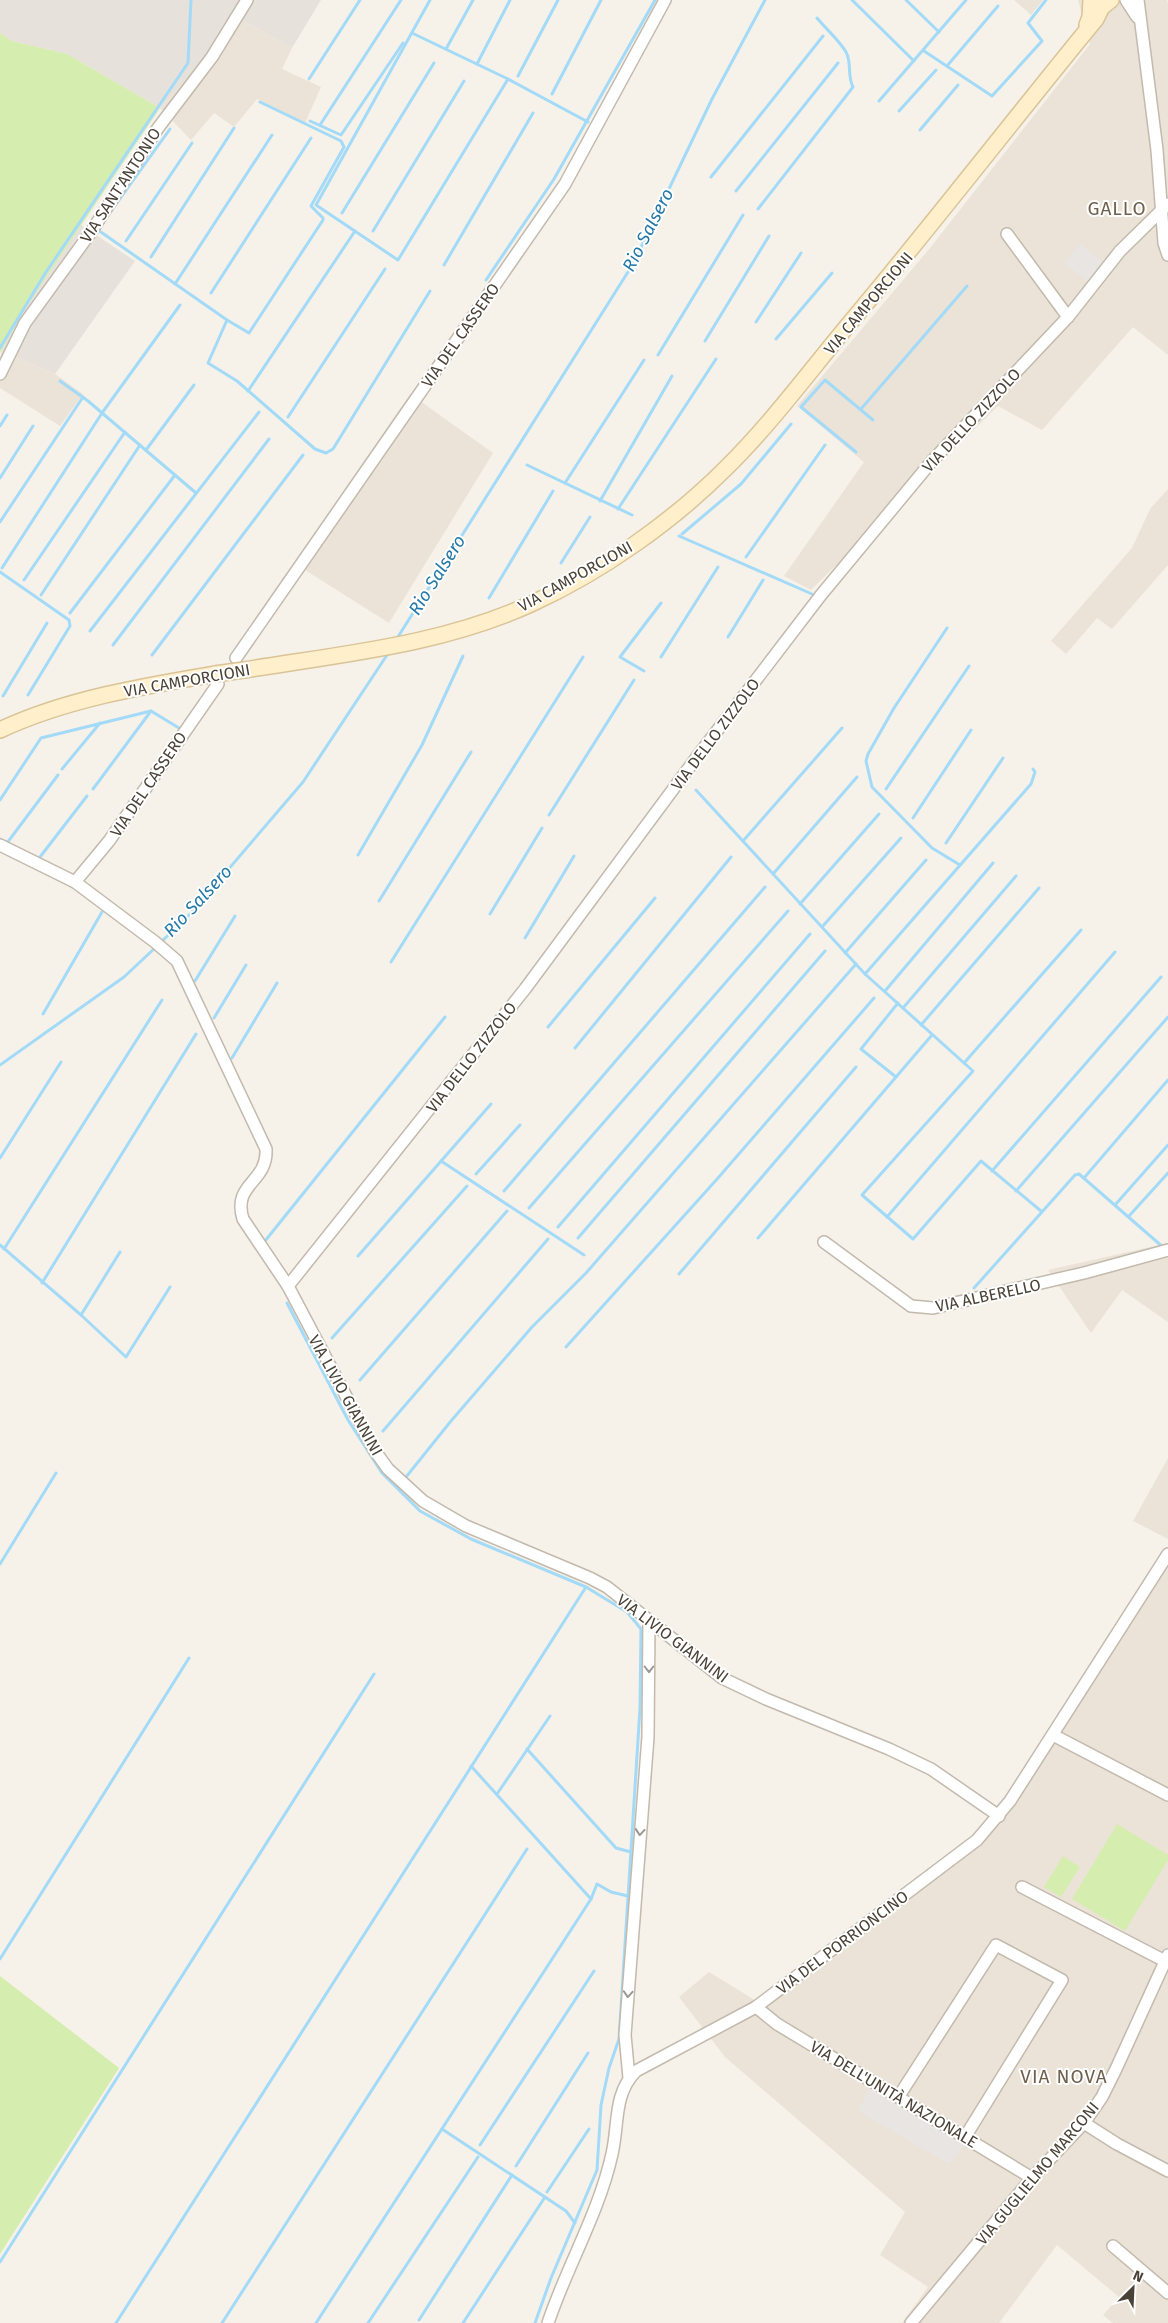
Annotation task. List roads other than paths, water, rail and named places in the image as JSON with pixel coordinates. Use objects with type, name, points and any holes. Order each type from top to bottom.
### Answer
[{"type":"main road","points":[[1083,34],[1090,17],[1091,0]]},
{"type":"main road","name":"VIA CAMPORCIONI","points":[[0,730],[54,710],[108,694],[217,679],[240,664],[369,650],[420,641],[466,629],[533,603],[612,560],[674,516],[726,469],[932,225],[1083,34],[1102,7],[1111,0]]},
{"type":"street","name":"VIA SANT'ANTONIO","points":[[0,374],[25,323],[91,232],[158,128],[212,57],[247,0]]},
{"type":"street","name":"VIA DEL CASSERO","points":[[240,664],[565,184],[666,0]]},
{"type":"street","points":[[1126,0],[1140,23]]},
{"type":"street","points":[[1138,0],[1164,207],[1164,243],[1168,255]]},
{"type":"street","name":"VIA DELLO ZIZZOLO","points":[[288,1286],[524,989],[697,757],[821,595],[932,461],[1068,317],[1120,251],[1164,207]]},
{"type":"street","points":[[1007,234],[1068,317]]},
{"type":"street","name":"VIA DEL CASSERO","points":[[75,882],[110,841],[217,679]]},
{"type":"street","name":"VIA LIVIO GIANNINI","points":[[0,845],[51,868],[75,882],[155,942],[177,961],[266,1149],[265,1165],[241,1197],[240,1207],[243,1219],[288,1286],[375,1451],[388,1469],[406,1486],[445,1515],[466,1526],[590,1578],[607,1588],[722,1678],[766,1699],[889,1749],[931,1769],[999,1816]]},
{"type":"street","name":"VIA ALBERELLO","points":[[824,1242],[911,1306],[933,1308],[1084,1273],[1168,1250]]},
{"type":"street","name":"VIA DEL PORRIONCINO","points":[[629,2078],[636,2071],[756,2007],[977,1840],[999,1816],[1168,1554]]},
{"type":"street","points":[[548,2323],[603,2186],[612,2153],[622,2088],[629,2078],[625,2035],[648,1736],[649,1621]]},
{"type":"street","points":[[1053,1735],[1168,1795]]},
{"type":"street","points":[[1022,1887],[1167,1958]]},
{"type":"street","points":[[899,2096],[996,1945],[1062,1980],[965,2137]]},
{"type":"street","name":"VIA GUGLIELMO MARCONI","points":[[911,2323],[1032,2178],[1084,2123],[1102,2097],[1167,1958]]},
{"type":"street","name":"VIA DELL'UNITÀ NAZIONALE","points":[[756,2007],[777,2024],[1032,2178]]},
{"type":"street","points":[[1084,2123],[1117,2144],[1168,2171]]},
{"type":"street","points":[[1113,2246],[1168,2293]]},
{"type":"waterway","points":[[0,348],[46,272],[188,63],[191,0]]},
{"type":"waterway","points":[[309,79],[360,0]]},
{"type":"waterway","points":[[320,125],[401,0]]},
{"type":"waterway","points":[[430,0],[316,205],[398,260],[508,79]]},
{"type":"waterway","points":[[446,49],[473,0]]},
{"type":"waterway","points":[[477,64],[510,0]]},
{"type":"waterway","points":[[518,76],[558,0]]},
{"type":"waterway","points":[[552,94],[601,0]]},
{"type":"waterway","points":[[486,280],[554,179],[655,0]]},
{"type":"waterway","name":"Rio Salsero","points":[[396,640],[633,264],[712,99],[765,0]]},
{"type":"waterway","points":[[852,0],[914,61]]},
{"type":"waterway","points":[[906,0],[939,32]]},
{"type":"waterway","points":[[879,101],[966,0]]},
{"type":"waterway","points":[[924,51],[992,96],[1042,41],[1028,23],[1046,0]]},
{"type":"waterway","points":[[947,66],[998,6]]},
{"type":"waterway","points":[[758,209],[853,87],[846,52],[817,18]]},
{"type":"waterway","points":[[412,33],[508,79],[588,122]]},
{"type":"waterway","points":[[711,177],[823,36]]},
{"type":"waterway","points":[[310,121],[341,135],[403,43]]},
{"type":"waterway","points":[[342,213],[434,63]]},
{"type":"waterway","points":[[736,191],[838,63]]},
{"type":"waterway","points":[[899,111],[936,70]]},
{"type":"waterway","points":[[373,231],[464,81]]},
{"type":"waterway","points":[[920,130],[958,85]]},
{"type":"waterway","points":[[227,320],[249,333],[323,220],[311,206],[344,147],[341,141],[260,102]]},
{"type":"waterway","points":[[444,265],[533,113]]},
{"type":"waterway","points":[[151,257],[234,128]]},
{"type":"waterway","points":[[104,221],[170,129]]},
{"type":"waterway","points":[[175,284],[272,135]]},
{"type":"waterway","points":[[211,293],[311,138]]},
{"type":"waterway","points":[[126,241],[192,143]]},
{"type":"waterway","points":[[658,355],[743,215]]},
{"type":"waterway","points":[[99,229],[227,320],[208,363],[237,381],[315,449],[326,453],[333,449],[430,291]]},
{"type":"waterway","points":[[248,391],[355,231]]},
{"type":"waterway","points":[[705,341],[769,236]]},
{"type":"waterway","points":[[756,322],[801,253]]},
{"type":"waterway","points":[[288,417],[385,269]]},
{"type":"waterway","points":[[776,339],[832,273]]},
{"type":"waterway","points":[[861,409],[967,286]]},
{"type":"waterway","points":[[2,568],[102,413],[180,305]]},
{"type":"waterway","points":[[618,509],[716,359]]},
{"type":"waterway","points":[[565,483],[644,360]]},
{"type":"waterway","points":[[600,501],[672,376]]},
{"type":"waterway","points":[[856,452],[801,407],[825,380],[873,420]]},
{"type":"waterway","points":[[60,381],[88,401],[196,493]]},
{"type":"waterway","points":[[146,450],[194,385]]},
{"type":"waterway","points":[[0,522],[83,397]]},
{"type":"waterway","points":[[90,631],[259,412]]},
{"type":"waterway","points":[[0,426],[7,415]]},
{"type":"waterway","points":[[682,534],[741,484],[791,424]]},
{"type":"waterway","points":[[0,478],[33,426]]},
{"type":"waterway","points":[[24,580],[125,432]]},
{"type":"waterway","points":[[113,645],[269,439]]},
{"type":"waterway","points":[[41,595],[140,445]]},
{"type":"waterway","points":[[746,557],[825,445]]},
{"type":"waterway","points":[[152,655],[303,455]]},
{"type":"waterway","points":[[527,465],[632,515]]},
{"type":"waterway","points":[[70,613],[175,475]]},
{"type":"waterway","points":[[489,598],[553,491]]},
{"type":"waterway","points":[[561,563],[590,517]]},
{"type":"waterway","points":[[679,536],[812,594]]},
{"type":"waterway","points":[[661,657],[718,567]]},
{"type":"waterway","points":[[0,572],[69,620],[70,626],[28,695]]},
{"type":"waterway","points":[[728,637],[763,580]]},
{"type":"waterway","points":[[644,671],[620,657],[661,603]]},
{"type":"waterway","points":[[3,696],[47,623]]},
{"type":"waterway","points":[[947,628],[894,708],[868,754],[866,761],[872,787],[932,848],[960,865]]},
{"type":"waterway","name":"Rio Salsero","points":[[160,943],[191,913],[303,782],[389,652]]},
{"type":"waterway","points":[[358,855],[422,745],[463,656]]},
{"type":"waterway","points":[[391,962],[583,657]]},
{"type":"waterway","points":[[886,789],[969,666]]},
{"type":"waterway","points":[[549,815],[634,680]]},
{"type":"waterway","points":[[93,789],[151,711]]},
{"type":"waterway","points":[[0,800],[41,738],[151,711],[179,728]]},
{"type":"waterway","points":[[62,769],[100,723]]},
{"type":"waterway","points":[[743,841],[842,728]]},
{"type":"waterway","points":[[913,818],[971,730]]},
{"type":"waterway","points":[[379,901],[471,752]]},
{"type":"waterway","points":[[946,843],[1003,758]]},
{"type":"waterway","points":[[865,974],[1031,784],[1035,772],[1033,769]]},
{"type":"waterway","points":[[0,839],[7,843],[58,775]]},
{"type":"waterway","points":[[773,874],[857,777]]},
{"type":"waterway","points":[[696,790],[865,974],[973,1071],[862,1195],[913,1239],[981,1161],[1041,1211]]},
{"type":"waterway","points":[[40,857],[87,796]]},
{"type":"waterway","points":[[800,904],[879,814]]},
{"type":"waterway","points":[[490,914],[542,828]]},
{"type":"waterway","points":[[822,927],[901,838]]},
{"type":"waterway","points":[[525,938],[574,856]]},
{"type":"waterway","points":[[575,1048],[731,857]]},
{"type":"waterway","points":[[845,953],[926,860]]},
{"type":"waterway","points":[[885,991],[993,863]]},
{"type":"waterway","points":[[903,1008],[1016,876]]},
{"type":"waterway","points":[[504,1191],[765,887]]},
{"type":"waterway","points":[[921,1025],[1039,888]]},
{"type":"waterway","points":[[548,1027],[655,898]]},
{"type":"waterway","points":[[529,1208],[788,911]]},
{"type":"waterway","points":[[43,1014],[102,912]]},
{"type":"waterway","points":[[195,981],[235,916]]},
{"type":"waterway","points":[[964,1063],[1081,930]]},
{"type":"waterway","points":[[558,1227],[810,934]]},
{"type":"waterway","name":"Rio Salsero","points":[[0,1065],[124,977],[156,947]]},
{"type":"waterway","points":[[578,1238],[825,951]]},
{"type":"waterway","points":[[887,1217],[1115,952]]},
{"type":"waterway","points":[[406,1477],[451,1421],[532,1327],[586,1273],[856,964]]},
{"type":"waterway","points":[[214,1018],[246,965]]},
{"type":"waterway","points":[[992,1171],[1161,977]]},
{"type":"waterway","points":[[232,1058],[277,983]]},
{"type":"waterway","points":[[566,1347],[718,1178],[874,998]]},
{"type":"waterway","points":[[4,1249],[162,1000]]},
{"type":"waterway","points":[[896,1077],[861,1049],[898,1003]]},
{"type":"waterway","points":[[265,1241],[445,1017]]},
{"type":"waterway","points":[[1016,1191],[1168,1017]]},
{"type":"waterway","points":[[42,1283],[196,1034]]},
{"type":"waterway","points":[[758,1238],[932,1035]]},
{"type":"waterway","points":[[0,1158],[61,1062]]},
{"type":"waterway","points":[[679,1274],[856,1067]]},
{"type":"waterway","points":[[1084,1178],[1168,1080]]},
{"type":"waterway","points":[[358,1256],[491,1104]]},
{"type":"waterway","points":[[476,1174],[520,1125]]},
{"type":"waterway","points":[[1115,1205],[1168,1145]]},
{"type":"waterway","points":[[441,1161],[584,1255]]},
{"type":"waterway","points":[[1129,1216],[1168,1173]]},
{"type":"waterway","points":[[974,1288],[1075,1175],[1079,1174],[1164,1248]]},
{"type":"waterway","points":[[332,1338],[467,1186]]},
{"type":"waterway","points":[[360,1380],[507,1211]]},
{"type":"waterway","points":[[383,1431],[548,1239]]},
{"type":"waterway","points":[[0,1245],[126,1357],[170,1287]]},
{"type":"waterway","points":[[81,1315],[120,1252]]},
{"type":"waterway","points":[[287,1303],[348,1420],[382,1473],[420,1511],[471,1539],[586,1587],[627,1612],[641,1629],[640,1708],[619,2039],[609,2068],[601,2105],[597,2170],[551,2278],[535,2323]]},
{"type":"waterway","points":[[0,1564],[56,1473]]},
{"type":"waterway","points":[[116,2323],[586,1587]]},
{"type":"waterway","points":[[0,1959],[189,1658]]},
{"type":"waterway","points":[[0,2262],[374,1674]]},
{"type":"waterway","points":[[497,1794],[550,1716]]},
{"type":"waterway","points":[[527,1749],[616,1848],[631,1852]]},
{"type":"waterway","points":[[471,1766],[591,1899]]},
{"type":"waterway","points":[[222,2323],[527,1849]]},
{"type":"waterway","points":[[316,2323],[591,1899],[597,1884],[611,1892],[628,1896]]},
{"type":"waterway","points":[[480,2145],[594,1971]]},
{"type":"waterway","points":[[516,2166],[588,2053]]},
{"type":"waterway","points":[[442,2129],[566,2211],[575,2223]]},
{"type":"waterway","points":[[547,2192],[589,2129]]},
{"type":"waterway","points":[[368,2323],[478,2157]]},
{"type":"waterway","points":[[419,2320],[512,2175]]},
{"type":"waterway","points":[[463,2323],[545,2197]]},
{"type":"district","name":"GALLO","points":[[1117,208]]},
{"type":"district","name":"VIA NOVA","points":[[1064,2076]]}]
